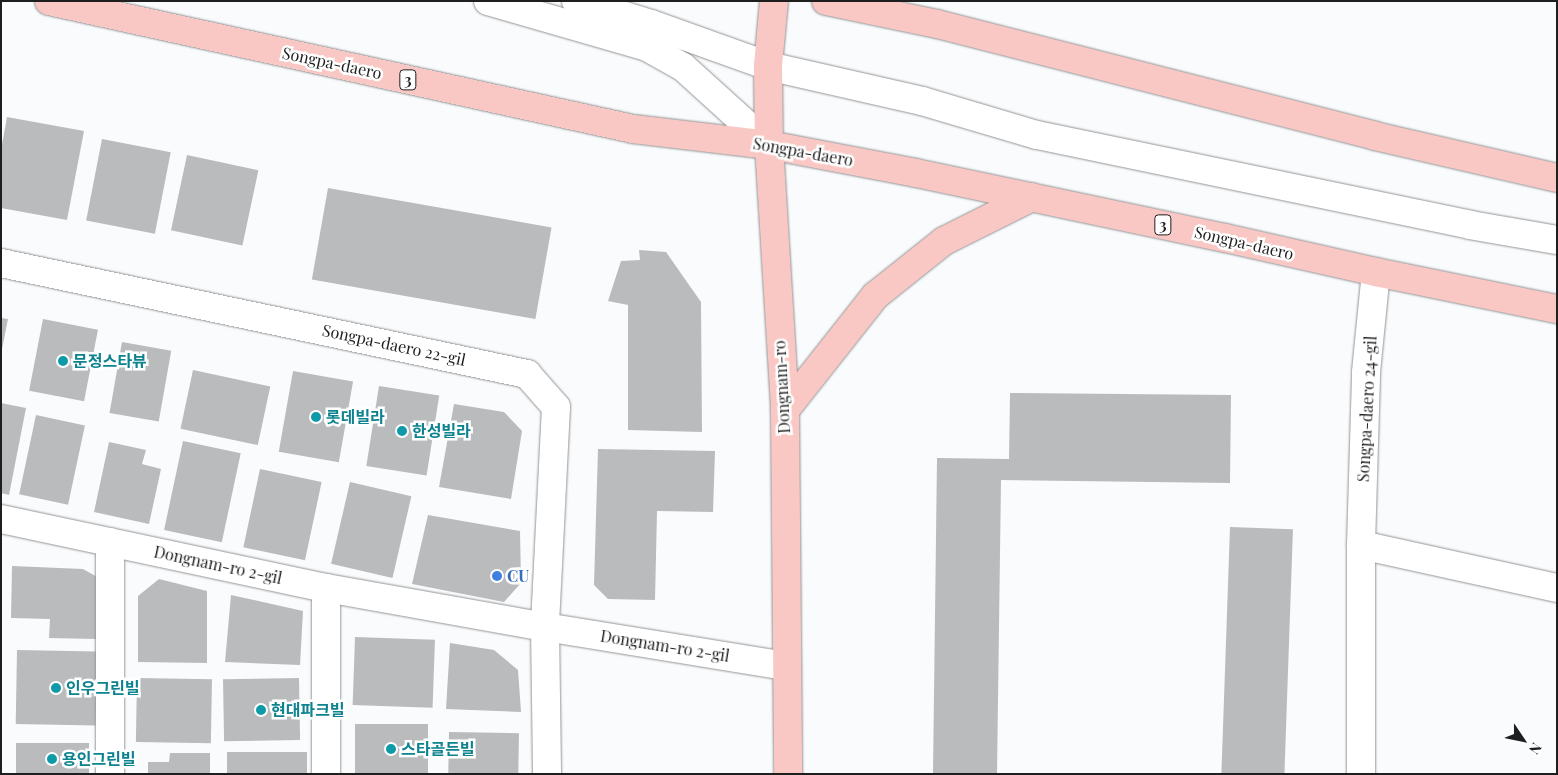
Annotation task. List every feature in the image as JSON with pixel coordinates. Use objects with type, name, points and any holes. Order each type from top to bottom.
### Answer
[{"type":"main road","name":"Songpa-daero","points":[[49,1],[633,129],[769,144],[1032,197],[1376,272],[1557,309]]},
{"type":"main road","name":"Dongnam-ro","points":[[774,1],[768,66],[769,144],[785,410],[785,666],[788,774]]},
{"type":"main road","points":[[826,1],[937,24],[1374,136],[1557,178]]},
{"type":"main road","points":[[785,410],[875,296],[944,241],[1032,197]]},
{"type":"street","points":[[488,1],[647,47],[683,67],[769,144]]},
{"type":"street","points":[[576,1],[651,24],[768,66],[922,101],[1037,135],[1470,225],[1557,240]]},
{"type":"street","name":"Songpa-daero 22-gil","points":[[1,263],[528,374],[556,407],[545,627]]},
{"type":"street","name":"Songpa-daero 24-gil","points":[[1361,774],[1361,545],[1366,372],[1376,272]]},
{"type":"street","name":"Dongnam-ro 2-gil","points":[[1,519],[326,588],[545,627],[785,666]]},
{"type":"street","points":[[110,542],[110,774]]},
{"type":"street","points":[[1361,545],[1557,588]]},
{"type":"street","points":[[326,588],[326,774]]},
{"type":"street","points":[[545,627],[547,774]]},
{"type":"building","points":[[7,117],[84,131],[67,220],[1,208],[1,150]]},
{"type":"building","points":[[102,139],[171,152],[155,234],[86,220]]},
{"type":"building","points":[[187,155],[258,170],[242,245],[171,230]]},
{"type":"building","points":[[328,188],[552,227],[535,319],[312,280]]},
{"type":"building","points":[[639,250],[666,252],[701,302],[702,432],[628,430],[628,305],[608,301],[621,261],[640,260]]},
{"type":"building","points":[[1,318],[8,319],[2,349],[1,349]]},
{"type":"building","name":"문정스타뷰","points":[[43,319],[98,330],[84,401],[29,391]]},
{"type":"building","points":[[122,342],[171,351],[159,422],[109,413]]},
{"type":"building","points":[[193,370],[270,386],[258,445],[181,429]]},
{"type":"building","name":"롯데빌라","points":[[293,371],[353,382],[339,462],[279,452]]},
{"type":"building","name":"한성빌라","points":[[379,386],[439,396],[427,476],[366,466]]},
{"type":"building","points":[[1010,393],[1231,395],[1230,483],[1001,480],[997,774],[933,774],[937,458],[1009,459]]},
{"type":"building","points":[[1,403],[26,408],[9,495],[1,493]]},
{"type":"building","points":[[454,404],[504,412],[522,431],[511,499],[439,487]]},
{"type":"building","points":[[36,415],[85,425],[68,505],[19,494]]},
{"type":"building","points":[[183,441],[241,453],[222,542],[164,530]]},
{"type":"building","points":[[109,442],[146,450],[142,464],[161,469],[149,524],[94,512]]},
{"type":"building","points":[[598,449],[715,451],[713,512],[657,511],[655,600],[608,599],[594,585]]},
{"type":"building","points":[[260,469],[322,482],[305,560],[243,547]]},
{"type":"building","points":[[350,482],[411,496],[392,578],[331,564]]},
{"type":"building","points":[[428,515],[520,531],[521,583],[504,602],[412,584]]},
{"type":"building","points":[[1230,527],[1293,529],[1284,774],[1221,774]]},
{"type":"building","points":[[12,566],[83,569],[99,578],[97,639],[49,638],[50,619],[11,618]]},
{"type":"building","points":[[159,579],[207,591],[207,663],[138,662],[138,596]]},
{"type":"building","points":[[231,595],[303,611],[300,665],[225,662]]},
{"type":"building","points":[[355,637],[435,640],[433,708],[353,705]]},
{"type":"building","points":[[450,643],[494,650],[518,670],[521,712],[446,709]]},
{"type":"building","name":"인우그린빌","points":[[17,650],[97,651],[96,725],[16,724]]},
{"type":"building","points":[[137,678],[212,679],[211,743],[136,742]]},
{"type":"building","name":"현대파크빌","points":[[299,678],[300,740],[224,741],[223,679]]},
{"type":"building","name":"스타골든빌","points":[[355,724],[428,724],[428,774],[355,774]]},
{"type":"building","points":[[449,732],[519,733],[518,774],[448,774]]},
{"type":"building","name":"용인그린빌","points":[[16,743],[89,743],[89,774],[16,774]]},
{"type":"building","points":[[227,752],[307,752],[307,774],[227,774]]},
{"type":"building","points":[[170,753],[210,753],[210,774],[148,774],[148,762],[169,762]]},
{"type":"place","name":"문정스타뷰","points":[[63,361]]},
{"type":"place","name":"롯데빌라","points":[[316,417]]},
{"type":"place","name":"한성빌라","points":[[402,431]]},
{"type":"place","name":"CU","points":[[497,576]]},
{"type":"place","name":"인우그린빌","points":[[56,688]]},
{"type":"place","name":"현대파크빌","points":[[261,710]]},
{"type":"place","name":"스타골든빌","points":[[391,749]]},
{"type":"place","name":"용인그린빌","points":[[52,759]]}]
